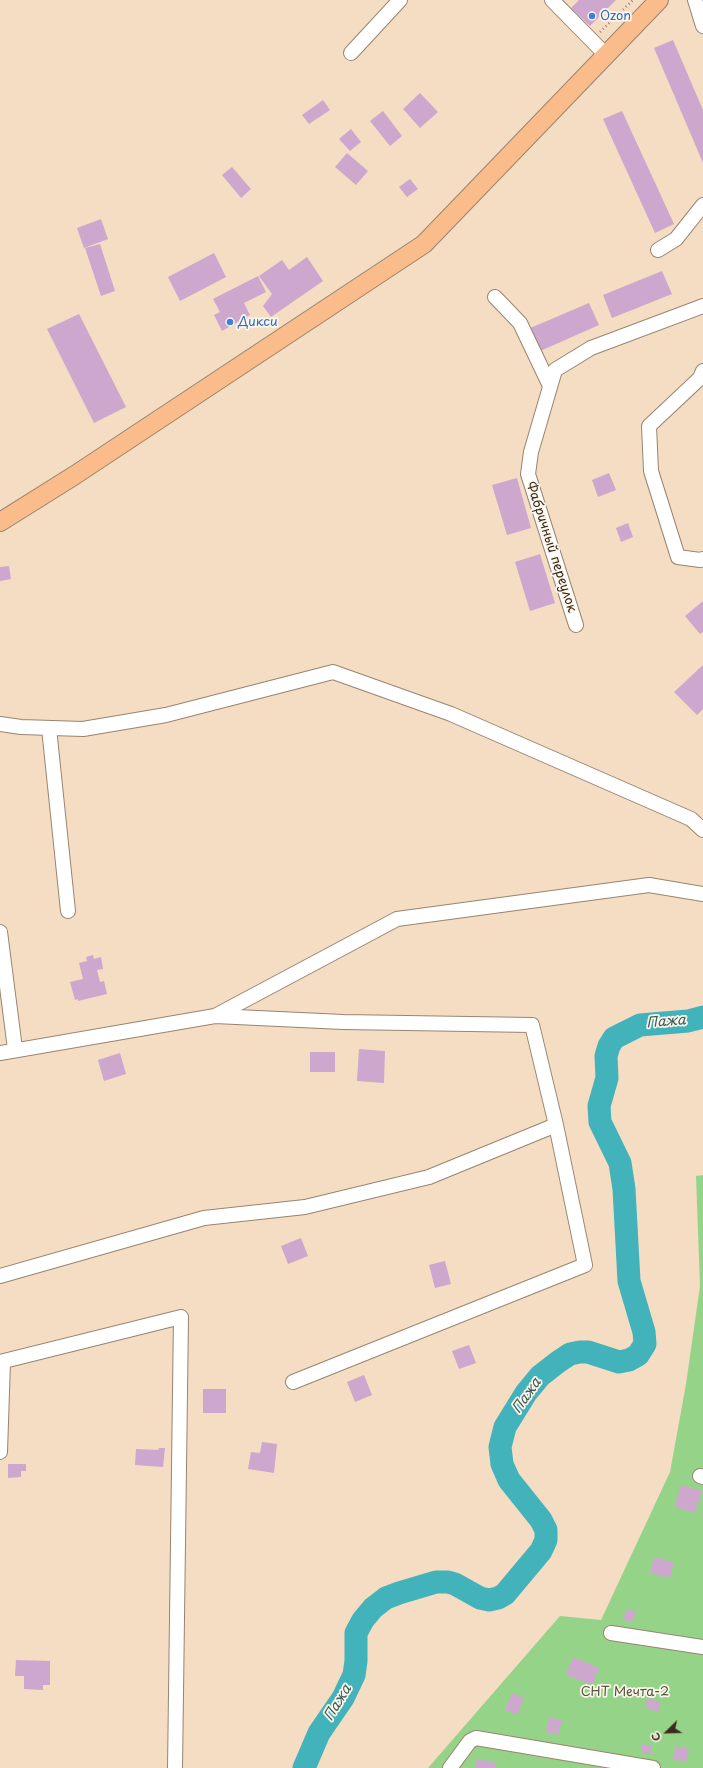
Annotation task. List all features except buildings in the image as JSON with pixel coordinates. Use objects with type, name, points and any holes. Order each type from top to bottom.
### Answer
[{"type":"main road","points":[[0,522],[75,475],[424,244],[659,0]]},
{"type":"street","points":[[351,52],[400,0]]},
{"type":"street","points":[[552,0],[606,55]]},
{"type":"street","points":[[695,0],[703,26]]},
{"type":"street","points":[[658,250],[676,239],[703,205]]},
{"type":"street","points":[[495,297],[520,323],[550,386]]},
{"type":"street","name":"Фабричный переулок","points":[[576,625],[528,474],[531,452],[555,370],[591,348],[703,306]]},
{"type":"street","points":[[703,371],[700,378],[649,426],[650,471],[678,557],[700,560],[703,559]]},
{"type":"street","points":[[0,724],[83,729],[166,715],[333,672],[451,714],[691,819],[703,830]]},
{"type":"street","points":[[49,728],[68,911]]},
{"type":"street","points":[[215,1016],[398,919],[649,885],[703,894]]},
{"type":"street","points":[[0,932],[15,1049]]},
{"type":"street","points":[[0,1053],[15,1049],[215,1016],[343,1022],[532,1025],[556,1126],[585,1265],[293,1382]]},
{"type":"street","points":[[0,1276],[204,1218],[305,1207],[428,1177],[556,1126]]},
{"type":"street","points":[[0,1452],[1,1362],[182,1317],[174,1768]]},
{"type":"street","points":[[610,1633],[703,1647]]},
{"type":"street","points":[[450,1768],[470,1742],[476,1738],[653,1768]]},
{"type":"path","points":[[591,40],[633,0]]},
{"type":"green space","name":"СНТ Мечта-2","points":[[703,1175],[703,1768],[428,1768],[560,1616],[601,1620],[670,1472],[686,1384],[700,1286],[696,1176]]},
{"type":"waterway","name":"Пажа","points":[[304,1768],[319,1733],[343,1698],[354,1675],[356,1661],[356,1633],[363,1620],[373,1608],[386,1598],[436,1582],[448,1582],[455,1584],[480,1598],[489,1600],[498,1598],[505,1594],[541,1551],[546,1540],[546,1530],[541,1520],[509,1480],[502,1464],[500,1447],[505,1427],[526,1393],[540,1376],[570,1354],[588,1352],[619,1362],[629,1360],[638,1355],[645,1344],[644,1332],[629,1281],[624,1189],[620,1163],[600,1122],[599,1106],[607,1078],[606,1056],[609,1046],[614,1038],[640,1025],[688,1021],[703,1017]]},
{"type":"place","name":"Ozon","points":[[592,16]]},
{"type":"place","name":"Дикси","points":[[230,322]]}]
